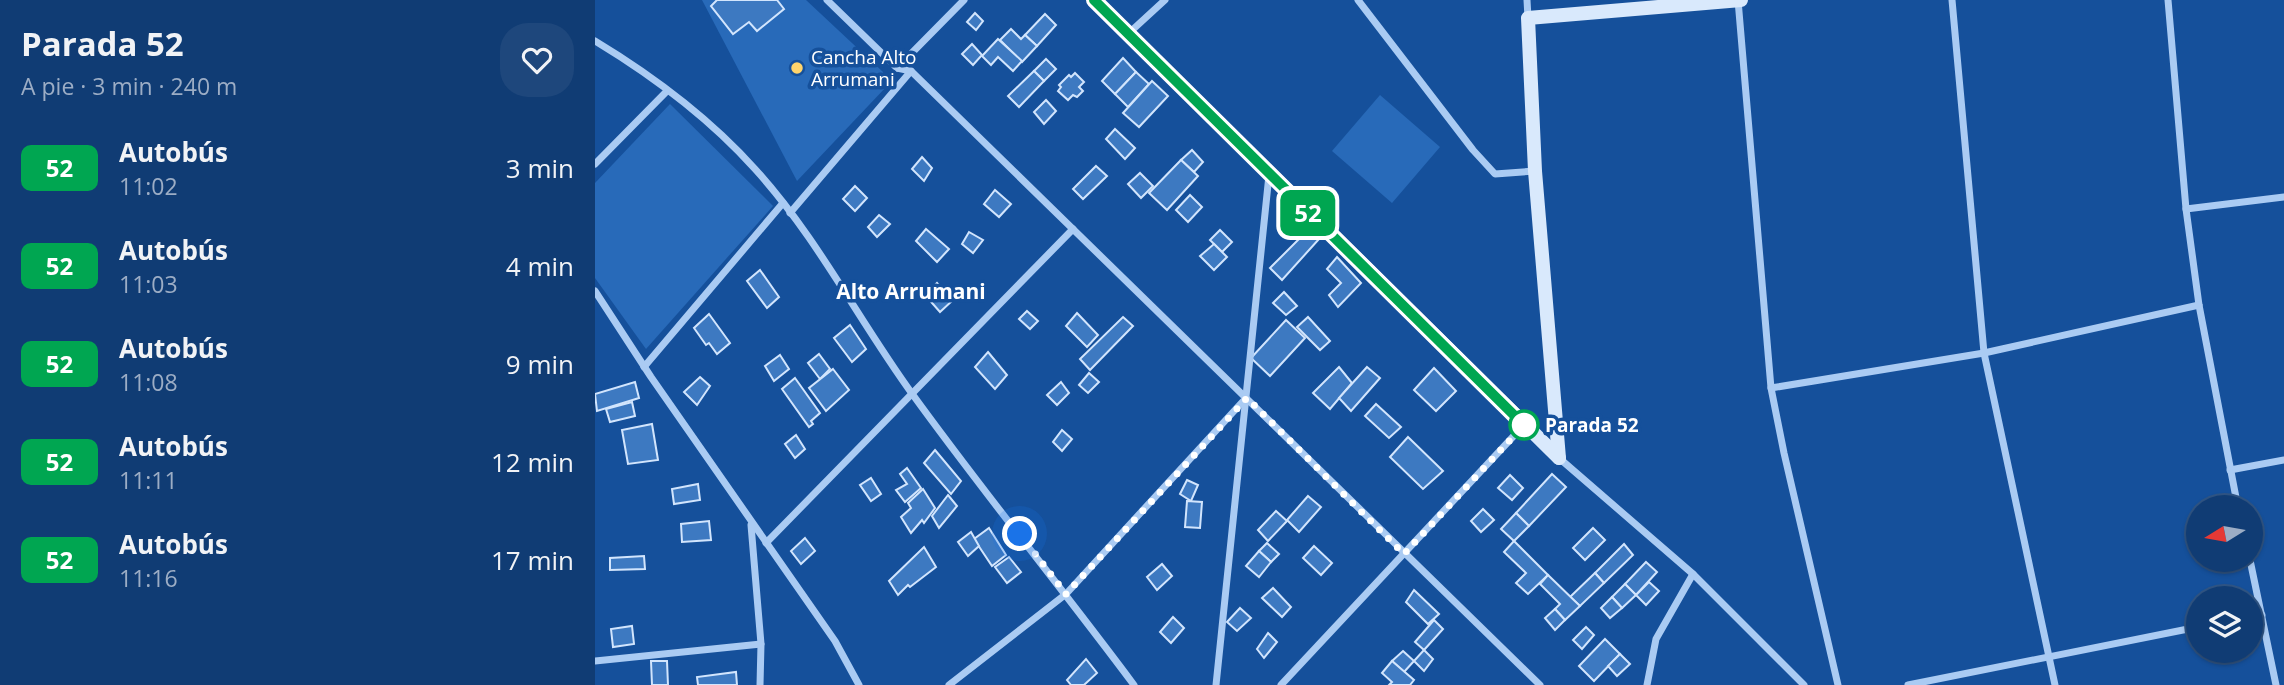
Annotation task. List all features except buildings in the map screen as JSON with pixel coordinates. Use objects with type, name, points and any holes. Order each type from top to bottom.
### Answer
[{"type":"street","points":[[827,0],[897,68],[911,71],[1540,685]]},
{"type":"street","points":[[897,68],[964,0]]},
{"type":"street","points":[[1094,0],[1524,425],[1693,573],[1804,685]]},
{"type":"street","points":[[1128,34],[1165,0]]},
{"type":"street","points":[[1358,0],[1473,150],[1495,174],[1535,171]]},
{"type":"street","points":[[1527,0],[1535,171],[1559,458]]},
{"type":"street","points":[[1528,18],[1739,0],[1771,388],[1838,685]]},
{"type":"street","points":[[1952,0],[1984,353],[2055,685]]},
{"type":"street","points":[[2168,0],[2186,209],[2199,305],[2235,495]]},
{"type":"street","points":[[595,41],[624,58],[698,114],[755,169],[790,213],[912,394],[1134,685]]},
{"type":"street","points":[[790,213],[911,71]]},
{"type":"street","points":[[595,164],[667,91]]},
{"type":"street","points":[[1216,685],[1269,175]]},
{"type":"street","points":[[2186,209],[2284,197]]},
{"type":"street","points":[[644,367],[783,204]]},
{"type":"street","points":[[766,543],[1073,229]]},
{"type":"street","points":[[595,291],[644,367],[835,641],[859,685]]},
{"type":"street","points":[[1771,388],[1984,353],[2199,305]]},
{"type":"street","points":[[949,685],[1066,594],[1247,398]]},
{"type":"street","points":[[1281,685],[1524,425]]},
{"type":"street","points":[[2230,470],[2284,460]]},
{"type":"street","points":[[751,522],[761,644],[760,685]]},
{"type":"street","points":[[1647,685],[1656,639],[1693,573]]},
{"type":"street","points":[[2263,620],[2276,685]]},
{"type":"street","points":[[1908,685],[2186,629]]},
{"type":"street","points":[[595,661],[761,644]]},
{"type":"shaded area","points":[[702,0],[806,0],[883,72],[887,86],[797,181]]},
{"type":"shaded area","points":[[1380,95],[1440,147],[1392,203],[1332,151]]},
{"type":"shaded area","points":[[670,104],[773,206],[646,349],[595,278],[595,183]]},
{"type":"bus line","name":"52","points":[[1094,0],[1524,425]]},
{"type":"place","name":"Cancha Alto Arrumani","points":[[797,68]]},
{"type":"place","name":"Parada 52","points":[[1524,425]]},
{"type":"district","name":"Alto Arrumani","points":[[911,291]]},
{"type":"route","points":[[1020,534],[1066,594],[1247,398],[1404,554],[1524,425]]}]
